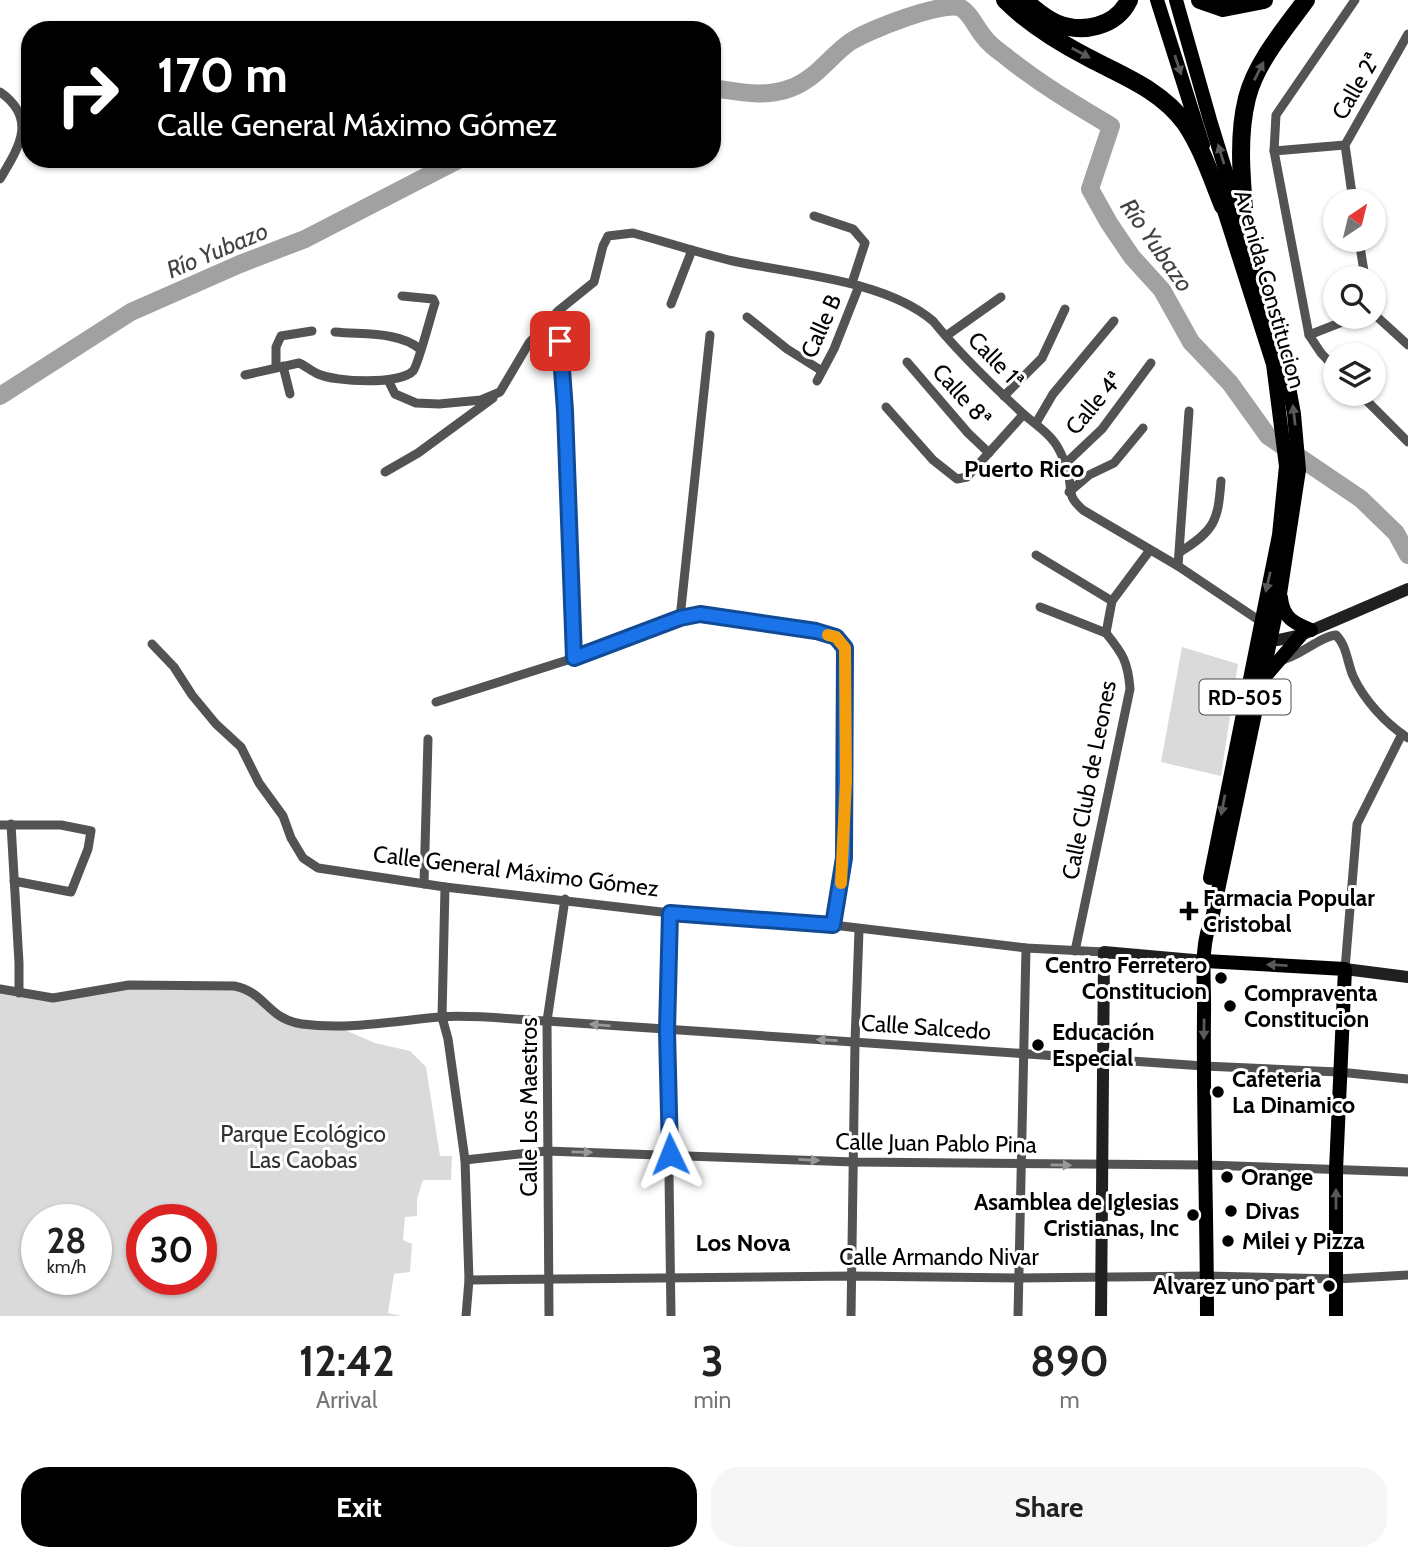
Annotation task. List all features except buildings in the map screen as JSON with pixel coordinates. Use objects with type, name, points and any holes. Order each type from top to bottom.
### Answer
[{"type":"highway","points":[[1005,0],[1018,13],[1053,38],[1149,89],[1167,104],[1185,123],[1223,206]]},
{"type":"highway","points":[[1024,0],[1054,22],[1081,29],[1107,22],[1119,14],[1129,0]]},
{"type":"highway","points":[[1200,0],[1223,8],[1264,0]]},
{"type":"highway","points":[[1245,234],[1241,148],[1247,98],[1267,55],[1306,0]]},
{"type":"main road","name":"Avenida Constitucion","points":[[1157,0],[1223,206],[1279,362],[1281,414],[1292,468],[1260,621],[1264,638],[1208,888],[1204,918],[1208,928]]},
{"type":"main road","name":"RD-505","points":[[1176,0],[1245,234],[1279,362]]},
{"type":"main road","name":"RD-505","points":[[1207,1316],[1203,1066],[1208,928],[1262,680],[1272,659],[1264,638],[1280,594],[1292,468]]},
{"type":"main road","points":[[1272,659],[1309,631],[1285,614],[1280,594]]},
{"type":"main road","name":"Calle General Máximo Gómez","points":[[1205,961],[1345,969]]},
{"type":"main road","points":[[1336,1316],[1336,1170],[1345,969]]},
{"type":"street","points":[[1323,355],[1309,335],[1274,150],[1276,115],[1354,0]]},
{"type":"street","name":"Calle 2ª","points":[[1351,189],[1345,145],[1408,34]]},
{"type":"street","points":[[0,92],[20,114],[21,120]]},
{"type":"street","points":[[0,179],[21,139]]},
{"type":"street","points":[[1274,150],[1345,145]]},
{"type":"street","name":"Calle B","points":[[814,216],[853,229],[865,243],[855,285],[834,349],[817,381]]},
{"type":"street","name":"Calle 1ª","points":[[500,392],[529,343],[575,295],[594,282],[608,236],[634,233],[732,261],[855,285],[921,311],[1023,415],[1036,423],[1056,444],[1069,477],[1069,492]]},
{"type":"street","points":[[671,303],[692,250]]},
{"type":"street","points":[[245,375],[299,363],[318,374],[351,379],[388,380],[412,372],[418,363],[434,301],[402,296]]},
{"type":"street","points":[[946,337],[1001,298]]},
{"type":"street","points":[[1004,396],[1042,358],[1065,309]]},
{"type":"street","points":[[747,317],[787,349],[822,371]]},
{"type":"street","points":[[1036,423],[1053,394],[1114,321]]},
{"type":"street","points":[[1386,325],[1408,345]]},
{"type":"street","points":[[1309,335],[1324,329]]},
{"type":"street","points":[[290,394],[276,347],[281,336],[312,331]]},
{"type":"street","points":[[335,332],[397,337],[409,340],[420,349]]},
{"type":"street","points":[[680,618],[710,335]]},
{"type":"street","points":[[560,341],[574,658]]},
{"type":"street","name":"Calle 8ª","points":[[907,362],[968,433],[989,453]]},
{"type":"street","name":"Calle 4ª","points":[[1064,466],[1102,429],[1151,363]]},
{"type":"street","points":[[388,380],[395,394],[416,403],[481,400],[500,392]]},
{"type":"street","points":[[386,472],[450,431],[500,392]]},
{"type":"street","points":[[1372,406],[1408,442]]},
{"type":"street","points":[[886,407],[933,460],[957,479],[967,477],[1023,415]]},
{"type":"street","points":[[1178,566],[1189,411]]},
{"type":"street","points":[[1143,428],[1114,463],[1089,475],[1069,492],[1074,502],[1178,566],[1260,621]]},
{"type":"street","points":[[1180,552],[1209,531],[1219,507],[1222,481]]},
{"type":"street","points":[[1040,607],[1107,633],[1112,601],[1150,550]]},
{"type":"street","points":[[1036,555],[1112,601]]},
{"type":"street","points":[[1264,638],[1278,640],[1309,631],[1408,589]]},
{"type":"street","points":[[436,702],[574,658],[680,618],[700,614],[816,631],[836,637],[845,648],[844,858],[833,925]]},
{"type":"street","name":"Calle Club de Leones","points":[[1075,951],[1130,689],[1129,667],[1107,633]]},
{"type":"street","points":[[1272,659],[1289,659],[1328,636],[1336,635],[1342,641],[1353,675],[1369,702],[1405,736],[1357,824],[1345,969]]},
{"type":"street","name":"Calle General Máximo Gómez","points":[[152,644],[174,667],[192,695],[216,724],[241,747],[259,783],[283,816],[291,838],[303,858],[318,868],[445,887],[670,913],[833,925],[1026,948],[1205,961]]},
{"type":"street","points":[[424,884],[428,739]]},
{"type":"street","points":[[11,824],[19,993]]},
{"type":"street","points":[[0,825],[61,825],[91,831],[89,849],[71,892],[13,881]]},
{"type":"street","points":[[445,887],[442,1017],[448,1039],[465,1160],[469,1280],[466,1316]]},
{"type":"street","name":"Calle Los Maestros","points":[[549,1316],[547,1021],[565,900]]},
{"type":"street","points":[[670,913],[667,1031],[671,1316]]},
{"type":"street","points":[[851,1316],[859,929]]},
{"type":"street","points":[[1018,1316],[1026,948]]},
{"type":"street","points":[[1101,1316],[1101,1058],[1104,952]]},
{"type":"street","name":"Calle General Máximo Gómez","points":[[1345,969],[1408,976]]},
{"type":"street","name":"Calle Salcedo","points":[[0,989],[53,998],[129,985],[234,986],[246,988],[257,995],[282,1019],[300,1024],[338,1027],[412,1022],[442,1017],[547,1021],[1203,1066],[1339,1072],[1408,1079]]},
{"type":"street","name":"Calle Juan Pablo Pina","points":[[465,1160],[546,1151],[854,1162],[1206,1165],[1408,1172]]},
{"type":"street","name":"Calle Armando Nivar","points":[[469,1280],[852,1276],[1207,1276],[1337,1279],[1408,1275]]},
{"type":"green space","points":[[1182,647],[1238,664],[1221,776],[1161,762]]},
{"type":"green space","name":"Parque Ecológico Las Caobas","points":[[129,985],[234,986],[282,1019],[338,1027],[375,1043],[410,1051],[426,1067],[440,1156],[452,1156],[451,1180],[423,1180],[417,1199],[417,1216],[405,1217],[403,1240],[412,1244],[410,1272],[394,1274],[388,1313],[401,1316],[0,1316],[0,989],[53,998]]},
{"type":"waterway","name":"Río Yubazo","points":[[721,89],[772,93],[791,88],[808,79],[859,37],[922,12],[952,7],[964,10],[996,49],[1043,84],[1111,126],[1090,189],[1132,257],[1162,290],[1191,342],[1230,383],[1268,436],[1361,499],[1396,533],[1408,555]]},
{"type":"waterway","name":"Río Yubazo","points":[[0,396],[131,312],[305,239],[443,168]]},
{"type":"slow traffic","points":[[828,635],[836,637],[845,648],[846,781],[841,883]]},
{"type":"place","name":"Farmacia Popular Cristobal","points":[[1189,911]]},
{"type":"place","name":"Centro Ferretero Constitucion","points":[[1221,978]]},
{"type":"place","name":"Compraventa Constitucion","points":[[1230,1006]]},
{"type":"place","name":"Educación Especial","points":[[1038,1045]]},
{"type":"place","name":"Cafeteria La Dinamico","points":[[1218,1092]]},
{"type":"place","name":"Orange","points":[[1227,1177]]},
{"type":"place","name":"Divas","points":[[1231,1211]]},
{"type":"place","name":"Asamblea de Iglesias Cristianas, Inc","points":[[1193,1215]]},
{"type":"place","name":"Milei y Pizza","points":[[1228,1241]]},
{"type":"place","name":"Alvarez uno part","points":[[1329,1286]]},
{"type":"district","name":"Puerto Rico","points":[[1024,468]]},
{"type":"district","name":"Los Nova","points":[[743,1242]]},
{"type":"route","points":[[560,341],[574,658],[680,618],[700,614],[816,631],[836,637],[845,648],[844,858],[833,925],[670,913],[667,1031],[670,1154]]}]
